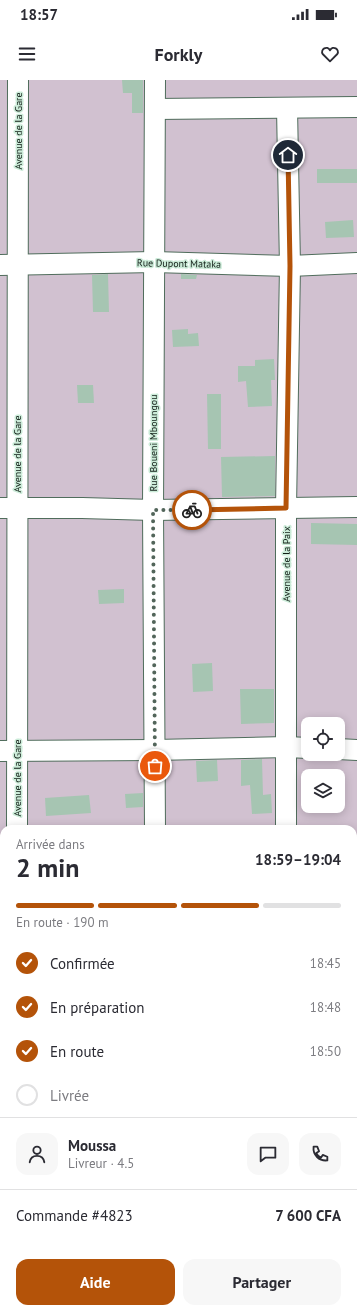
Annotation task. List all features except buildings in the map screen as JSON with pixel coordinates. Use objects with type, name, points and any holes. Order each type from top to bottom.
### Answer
[{"type":"street","name":"Avenue de la Gare","points":[[17,825],[8,751],[8,508],[9,266],[18,80]]},
{"type":"street","name":"Rue Boueni Mboungou","points":[[155,80],[153,510],[155,825]]},
{"type":"street","points":[[155,109],[357,107]]},
{"type":"street","name":"Avenue de la Paix","points":[[286,825],[286,508],[290,266],[287,108]]},
{"type":"street","name":"Rue Dupont Mataka","points":[[9,266],[154,262],[290,266],[357,263]]},
{"type":"street","points":[[8,508],[153,510],[357,508]]},
{"type":"street","points":[[8,751],[155,750],[287,746],[301,747]]},
{"type":"street","points":[[345,749],[357,750]]},
{"type":"shaded area","points":[[0,80],[357,80],[357,825],[0,825]]},
{"type":"way so far","points":[[155,766],[153,510],[192,510]]},
{"type":"route","points":[[192,510],[286,508],[290,266],[288,155]]}]
